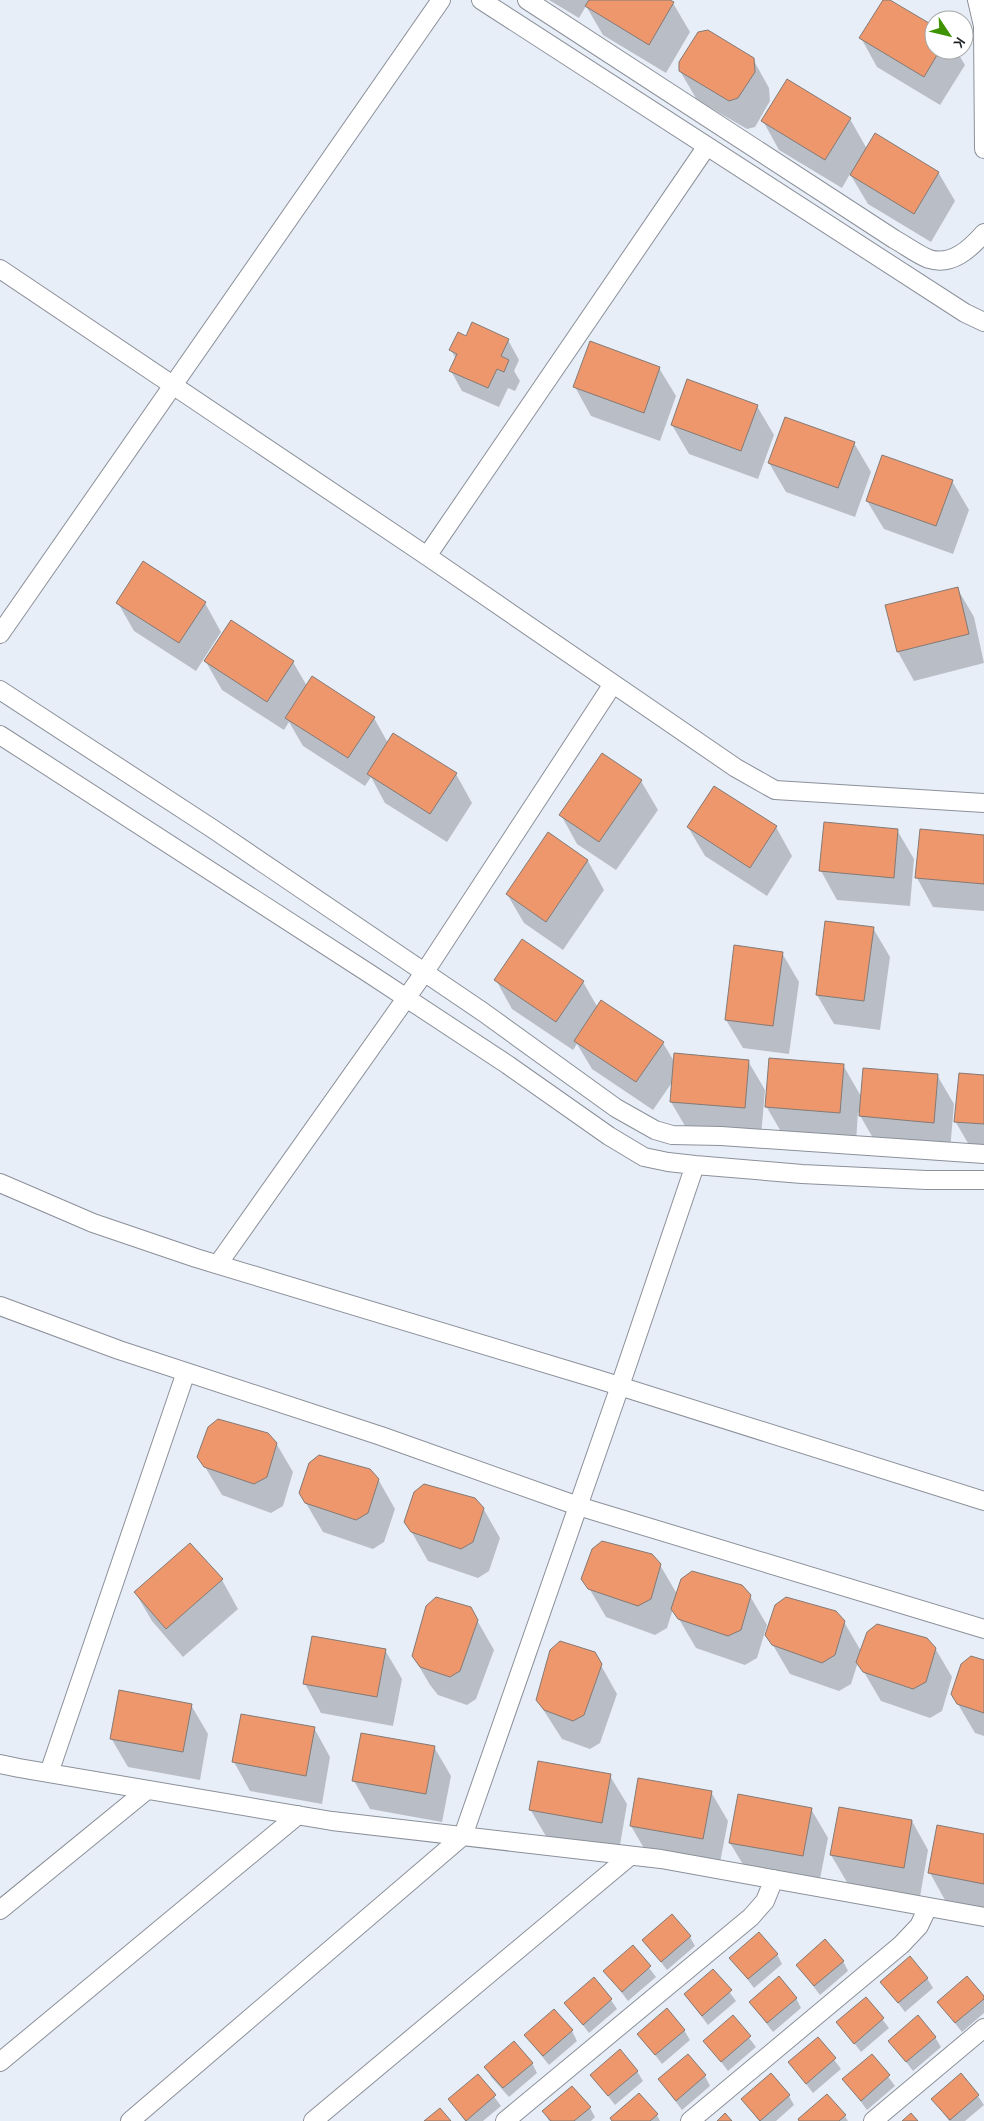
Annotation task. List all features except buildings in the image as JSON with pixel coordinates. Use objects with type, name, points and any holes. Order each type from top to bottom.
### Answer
[{"type":"street","points":[[0,634],[441,0]]},
{"type":"street","points":[[481,0],[965,313],[984,322]]},
{"type":"street","points":[[527,0],[886,234],[930,259],[948,260],[970,250],[984,234]]},
{"type":"street","points":[[977,0],[983,26],[984,149]]},
{"type":"street","points":[[427,556],[707,146]]},
{"type":"street","points":[[0,269],[427,556],[736,768],[775,790],[984,803]]},
{"type":"street","points":[[218,1264],[405,997],[424,973],[613,684]]},
{"type":"street","points":[[0,690],[214,829],[616,1108],[655,1130],[672,1135],[721,1136],[984,1154]]},
{"type":"street","points":[[0,734],[405,997],[508,1065],[608,1136],[644,1157],[695,1165],[831,1175],[926,1180],[984,1180]]},
{"type":"street","points":[[130,2121],[463,1836],[695,1165]]},
{"type":"street","points":[[0,1184],[93,1223],[218,1264],[620,1386],[984,1501]]},
{"type":"street","points":[[0,1306],[119,1350],[381,1436],[578,1506],[984,1629]]},
{"type":"street","points":[[49,1773],[186,1372]]},
{"type":"street","points":[[0,1764],[298,1815],[662,1859],[984,1917]]},
{"type":"street","points":[[0,1910],[147,1790]]},
{"type":"street","points":[[0,2062],[298,1815]]},
{"type":"street","points":[[313,2121],[630,1856]]},
{"type":"street","points":[[506,2121],[751,1917],[765,1900],[774,1880]]},
{"type":"street","points":[[690,2121],[901,1945],[919,1926],[928,1907]]},
{"type":"street","points":[[873,2121],[984,2028]]}]
